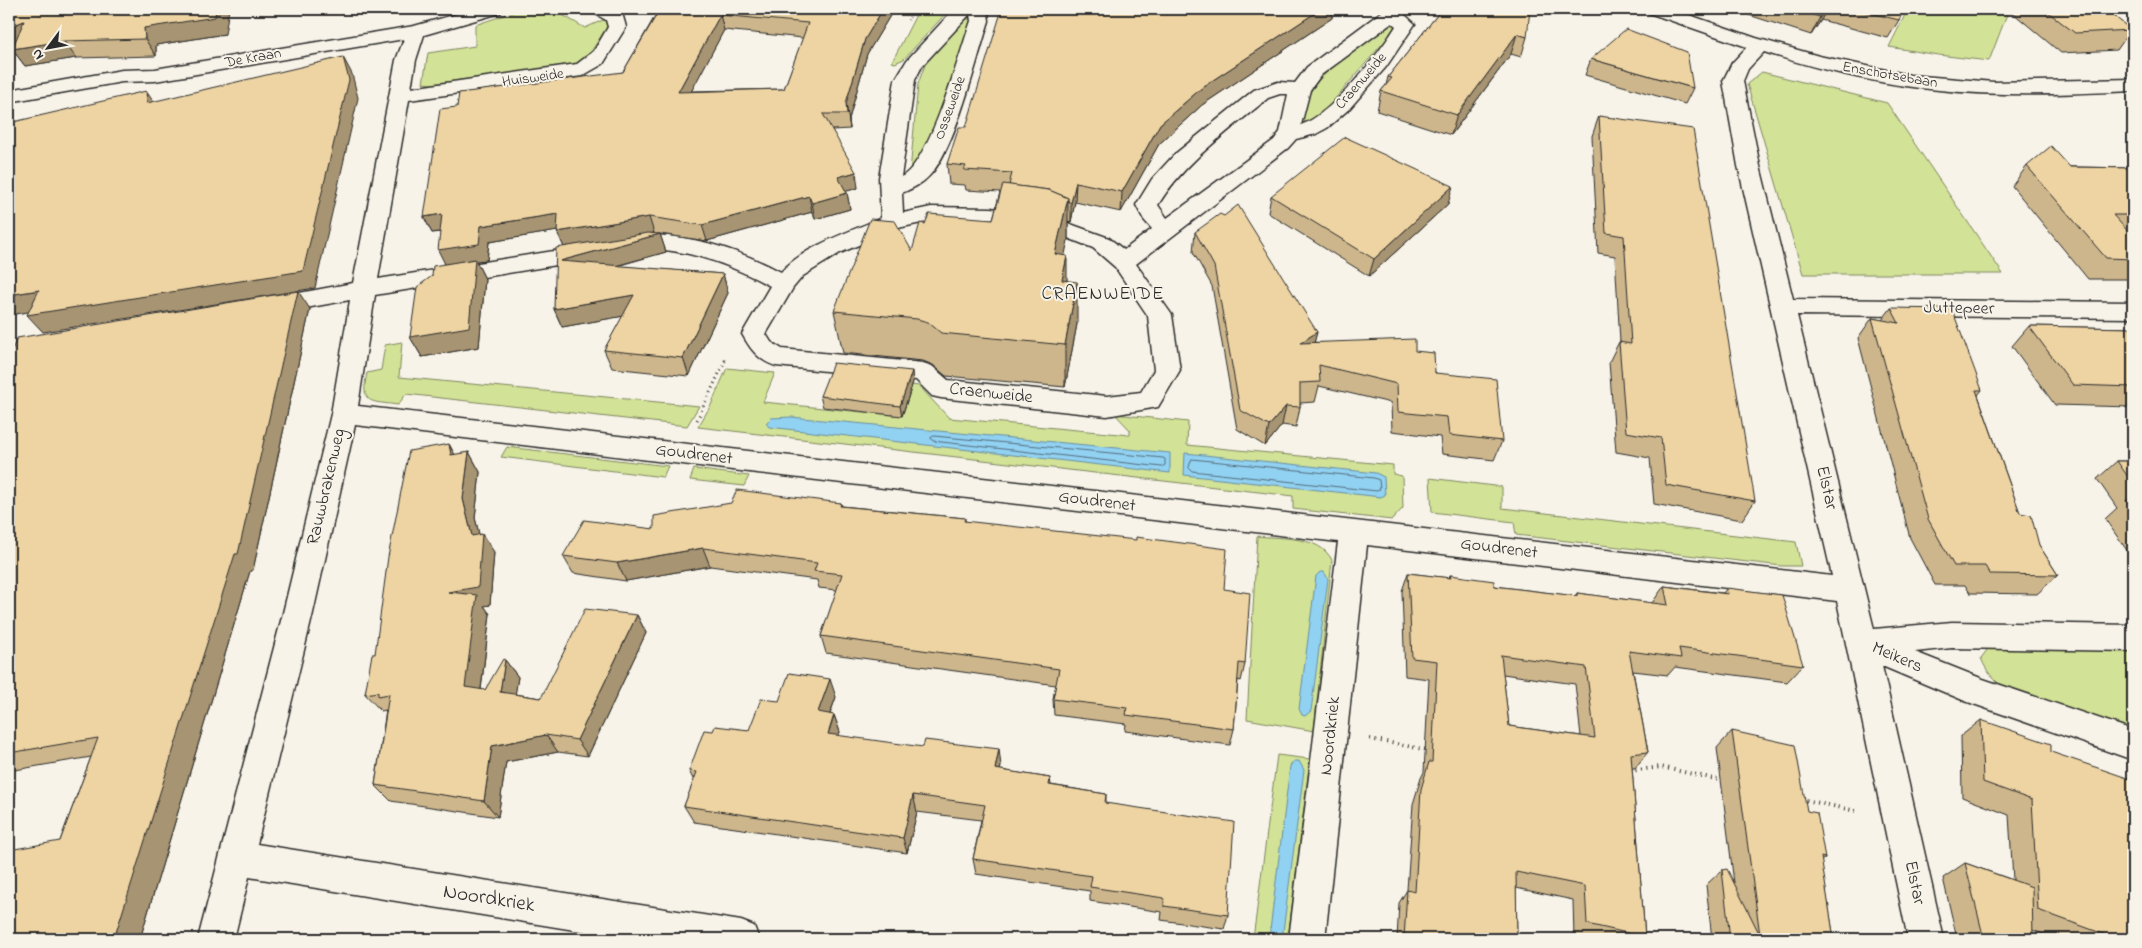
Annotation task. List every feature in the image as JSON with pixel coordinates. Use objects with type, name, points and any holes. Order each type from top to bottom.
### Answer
[{"type":"street","name":"De Kraan","points":[[9,96],[122,76],[154,75],[416,31],[464,13],[494,9]]},
{"type":"street","name":"Huisweide","points":[[400,95],[575,72],[586,68],[597,62],[617,27],[615,18],[600,9]]},
{"type":"street","points":[[892,222],[890,178],[904,80],[914,64],[964,9]]},
{"type":"street","name":"Osseweide","points":[[890,190],[912,180],[924,169],[937,145],[980,21],[980,14],[975,9]]},
{"type":"street","name":"Enschotsebaan","points":[[1655,9],[1760,46],[1858,72],[1911,82],[2035,90],[2133,85]]},
{"type":"street","name":"Craenweide","points":[[1395,11],[1406,24],[1400,36],[1349,96],[1319,125],[1304,132],[1290,133],[1292,117],[1300,89],[1314,71],[1395,11]]},
{"type":"street","name":"Rauwbrakenweg","points":[[216,939],[298,612],[344,414],[364,290],[406,60],[416,31]]},
{"type":"street","name":"Elstar","points":[[1760,46],[1739,67],[1733,81],[1749,166],[1850,590],[1926,939]]},
{"type":"street","points":[[1166,230],[1152,215],[1147,206],[1160,184],[1182,159],[1261,94],[1278,88],[1300,89]]},
{"type":"street","points":[[1123,262],[1282,144],[1290,133]]},
{"type":"street","name":"Craenweide","points":[[931,214],[991,215],[1054,225],[1101,243],[1123,262],[1160,315],[1167,370],[1149,400],[1107,406],[941,389],[923,372],[776,357],[762,348],[754,334],[784,283],[796,271],[832,248],[892,222],[931,214]]},
{"type":"street","points":[[250,309],[654,242],[680,242],[708,248],[749,264],[784,283]]},
{"type":"street","name":"Juttepeer","points":[[1784,307],[2133,310]]},
{"type":"street","name":"Goudrenet","points":[[344,414],[1850,590]]},
{"type":"street","name":"Noordkriek","points":[[1307,939],[1354,532]]},
{"type":"street","name":"Meikers","points":[[1861,643],[1952,635],[2133,638]]},
{"type":"street","name":"Meikers","points":[[1861,643],[1976,691],[2133,745]]},
{"type":"street","name":"Noordkriek","points":[[236,858],[741,939]]},
{"type":"path","points":[[679,453],[706,405],[725,362],[762,348]]},
{"type":"path","points":[[1332,732],[1429,750]]},
{"type":"path","points":[[1622,772],[1661,767],[1728,782]]},
{"type":"path","points":[[1795,797],[1900,821]]},
{"type":"green space","points":[[522,9],[552,9],[585,28],[603,20],[606,21],[607,27],[587,58],[580,64],[432,84],[423,83],[428,53],[475,46],[475,25]]},
{"type":"green space","points":[[919,9],[947,12],[904,59],[895,63],[892,62],[894,58]]},
{"type":"green space","points":[[1908,9],[1918,12],[1919,9],[2009,9],[1989,61],[1889,47]]},
{"type":"green space","points":[[971,19],[970,26],[937,127],[910,172],[918,84],[926,62],[962,20]]},
{"type":"green space","points":[[1392,24],[1397,27],[1315,122],[1305,123],[1303,111],[1305,104],[1311,90],[1320,79],[1348,54]]},
{"type":"green space","points":[[1762,72],[1887,103],[2003,274],[1803,274],[1747,84]]},
{"type":"green space","points":[[402,342],[399,377],[699,406],[687,426],[406,394],[398,405],[369,400],[365,391],[367,373],[381,370],[385,345]]},
{"type":"green space","points":[[727,368],[775,373],[763,402],[902,416],[912,385],[919,386],[949,418],[1130,435],[1130,430],[1115,414],[1188,422],[1187,445],[1393,465],[1393,474],[1402,476],[1403,508],[1392,520],[1293,509],[1293,496],[698,427],[711,405]]},
{"type":"green space","points":[[507,447],[668,466],[663,477],[501,457]]},
{"type":"green space","points":[[694,469],[749,476],[744,486],[690,480]]},
{"type":"green space","points":[[1430,478],[1502,487],[1502,508],[1796,542],[1801,566],[1782,566],[1516,535],[1514,522],[1432,512]]},
{"type":"green space","points":[[1257,536],[1288,538],[1309,542],[1326,552],[1332,560],[1314,731],[1247,719]]},
{"type":"green space","points":[[1990,646],[2133,649],[2133,734],[2012,693],[1994,678],[1983,664],[1981,658]]},
{"type":"green space","points":[[1277,755],[1310,759],[1288,939],[1253,939]]},
{"type":"water","points":[[791,417],[1170,453],[1170,473],[769,427],[766,423],[771,418]]},
{"type":"water","points":[[1185,453],[1376,473],[1384,477],[1385,495],[1381,497],[1184,475]]},
{"type":"water","points":[[1320,572],[1324,572],[1328,579],[1311,711],[1305,716],[1302,715],[1299,709],[1316,576]]},
{"type":"water","points":[[1294,761],[1299,761],[1304,770],[1282,939],[1269,939],[1290,766]]},
{"type":"building","points":[[9,9],[216,9],[215,17],[144,28],[145,39],[64,41],[12,49],[24,21],[9,27]]},
{"type":"building","points":[[660,9],[883,9],[865,39],[846,103],[847,114],[823,114],[856,172],[838,177],[847,193],[812,203],[809,196],[702,225],[649,217],[557,232],[558,214],[481,226],[479,244],[438,250],[442,214],[424,217],[440,109],[457,107],[459,93],[623,72]],"holes":[[[720,15],[808,23],[784,89],[678,92]]]},
{"type":"building","points":[[1002,9],[1321,9],[1204,86],[1160,124],[1122,192],[1076,182],[1071,203],[1068,201],[1068,198],[1049,190],[1009,185],[1012,173],[964,170],[966,166],[947,164],[959,127],[966,127]]},
{"type":"building","points":[[1442,9],[1530,9],[1527,37],[1517,34],[1457,115],[1381,91],[1392,78],[1388,77]]},
{"type":"building","points":[[1793,9],[1826,9],[1820,17]]},
{"type":"building","points":[[1854,9],[1904,9],[1899,20]]},
{"type":"building","points":[[2044,9],[2118,9],[2117,15],[2113,15],[2131,30],[2075,33]]},
{"type":"building","points":[[1626,29],[1687,52],[1693,88],[1591,59]]},
{"type":"building","points":[[343,57],[349,80],[303,271],[27,315],[39,290],[9,295],[9,123],[146,91],[147,103]]},
{"type":"building","points":[[1599,116],[1693,129],[1755,501],[1666,485],[1661,438],[1626,432],[1619,342],[1631,344],[1624,236],[1606,233]]},
{"type":"building","points":[[1345,137],[1453,186],[1374,259],[1271,196]]},
{"type":"building","points":[[2051,146],[2070,167],[2133,168],[2133,215],[2113,215],[2133,237],[2133,259],[2106,258],[2027,166]]},
{"type":"building","points":[[1003,184],[1049,190],[1068,198],[1055,254],[1067,256],[1062,280],[1077,282],[1065,345],[941,333],[928,322],[917,319],[834,311],[870,219],[895,221],[912,251],[920,223],[925,224],[929,214],[993,219]]},
{"type":"building","points":[[1238,205],[1317,332],[1300,343],[1415,339],[1415,351],[1434,353],[1435,373],[1496,379],[1502,441],[1449,435],[1447,417],[1398,412],[1397,384],[1319,365],[1320,382],[1300,383],[1300,407],[1286,406],[1269,426],[1240,410],[1214,266],[1195,232],[1220,214],[1224,216]]},
{"type":"building","points":[[648,233],[660,234],[560,261],[723,274],[683,358],[604,350],[634,295],[554,309],[556,248]]},
{"type":"building","points":[[475,259],[469,327],[410,337],[417,287],[432,276],[433,266]]},
{"type":"building","points":[[298,291],[238,554],[235,554],[114,939],[9,939],[9,850],[60,841],[98,738],[9,753],[9,357],[17,338]]},
{"type":"building","points":[[1891,308],[1952,309],[1982,390],[1976,390],[2020,513],[2031,515],[2039,545],[2058,575],[1990,574],[1985,566],[1954,566],[1928,519],[1872,318],[1899,323]]},
{"type":"building","points":[[2029,326],[2133,328],[2133,387],[2073,385]]},
{"type":"building","points":[[833,363],[912,371],[900,406],[820,396]]},
{"type":"building","points":[[449,444],[451,455],[469,452],[463,499],[472,536],[482,534],[478,587],[448,592],[477,595],[465,687],[485,690],[503,659],[505,660],[500,692],[541,698],[585,609],[637,615],[577,740],[546,735],[492,746],[484,801],[375,785],[389,694],[378,696],[378,692],[365,694],[372,654],[375,654],[388,557],[409,451]]},
{"type":"building","points":[[2117,461],[2133,461],[2133,484]]},
{"type":"building","points":[[737,490],[841,503],[840,506],[965,518],[964,521],[1136,540],[1136,537],[1227,549],[1224,589],[1250,593],[1245,664],[1239,663],[1234,729],[1126,715],[1127,708],[1053,699],[1059,669],[821,636],[842,574],[814,571],[817,563],[703,548],[617,563],[563,556],[584,520],[654,529],[654,516],[731,503]]},
{"type":"building","points":[[2126,500],[2133,500],[2133,511]]},
{"type":"building","points":[[1408,573],[1451,578],[1450,575],[1494,581],[1494,586],[1577,596],[1577,593],[1668,605],[1664,586],[1728,594],[1727,588],[1782,595],[1803,665],[1679,648],[1681,658],[1629,651],[1648,752],[1631,754],[1645,937],[1587,924],[1585,886],[1516,872],[1517,939],[1404,939],[1407,890],[1415,892],[1421,789],[1429,762],[1432,762],[1437,661],[1412,658]],"holes":[[[1501,655],[1586,667],[1595,738],[1509,726]]]},
{"type":"building","points":[[789,673],[830,679],[818,712],[834,715],[828,734],[923,747],[925,740],[999,749],[995,769],[1050,778],[1049,785],[1106,794],[1105,803],[1234,822],[1228,915],[1164,906],[1164,898],[1090,887],[1092,876],[973,859],[985,805],[913,795],[903,838],[684,806],[697,772],[689,771],[704,730],[713,731],[715,726],[749,730],[761,699],[779,701]]},
{"type":"building","points":[[1981,720],[2051,744],[2051,752],[2133,780],[2133,939],[2112,934],[2112,937],[2038,910],[2032,800],[1983,782]]},
{"type":"building","points":[[1732,731],[1795,745],[1807,811],[1817,813],[1825,858],[1821,857],[1834,939],[1730,939],[1722,870],[1727,869],[1760,935]]},
{"type":"building","points":[[1965,863],[2032,887],[2033,939],[1984,939]]},
{"type":"district","name":"CRAENWEIDE","points":[[1103,294]]}]
